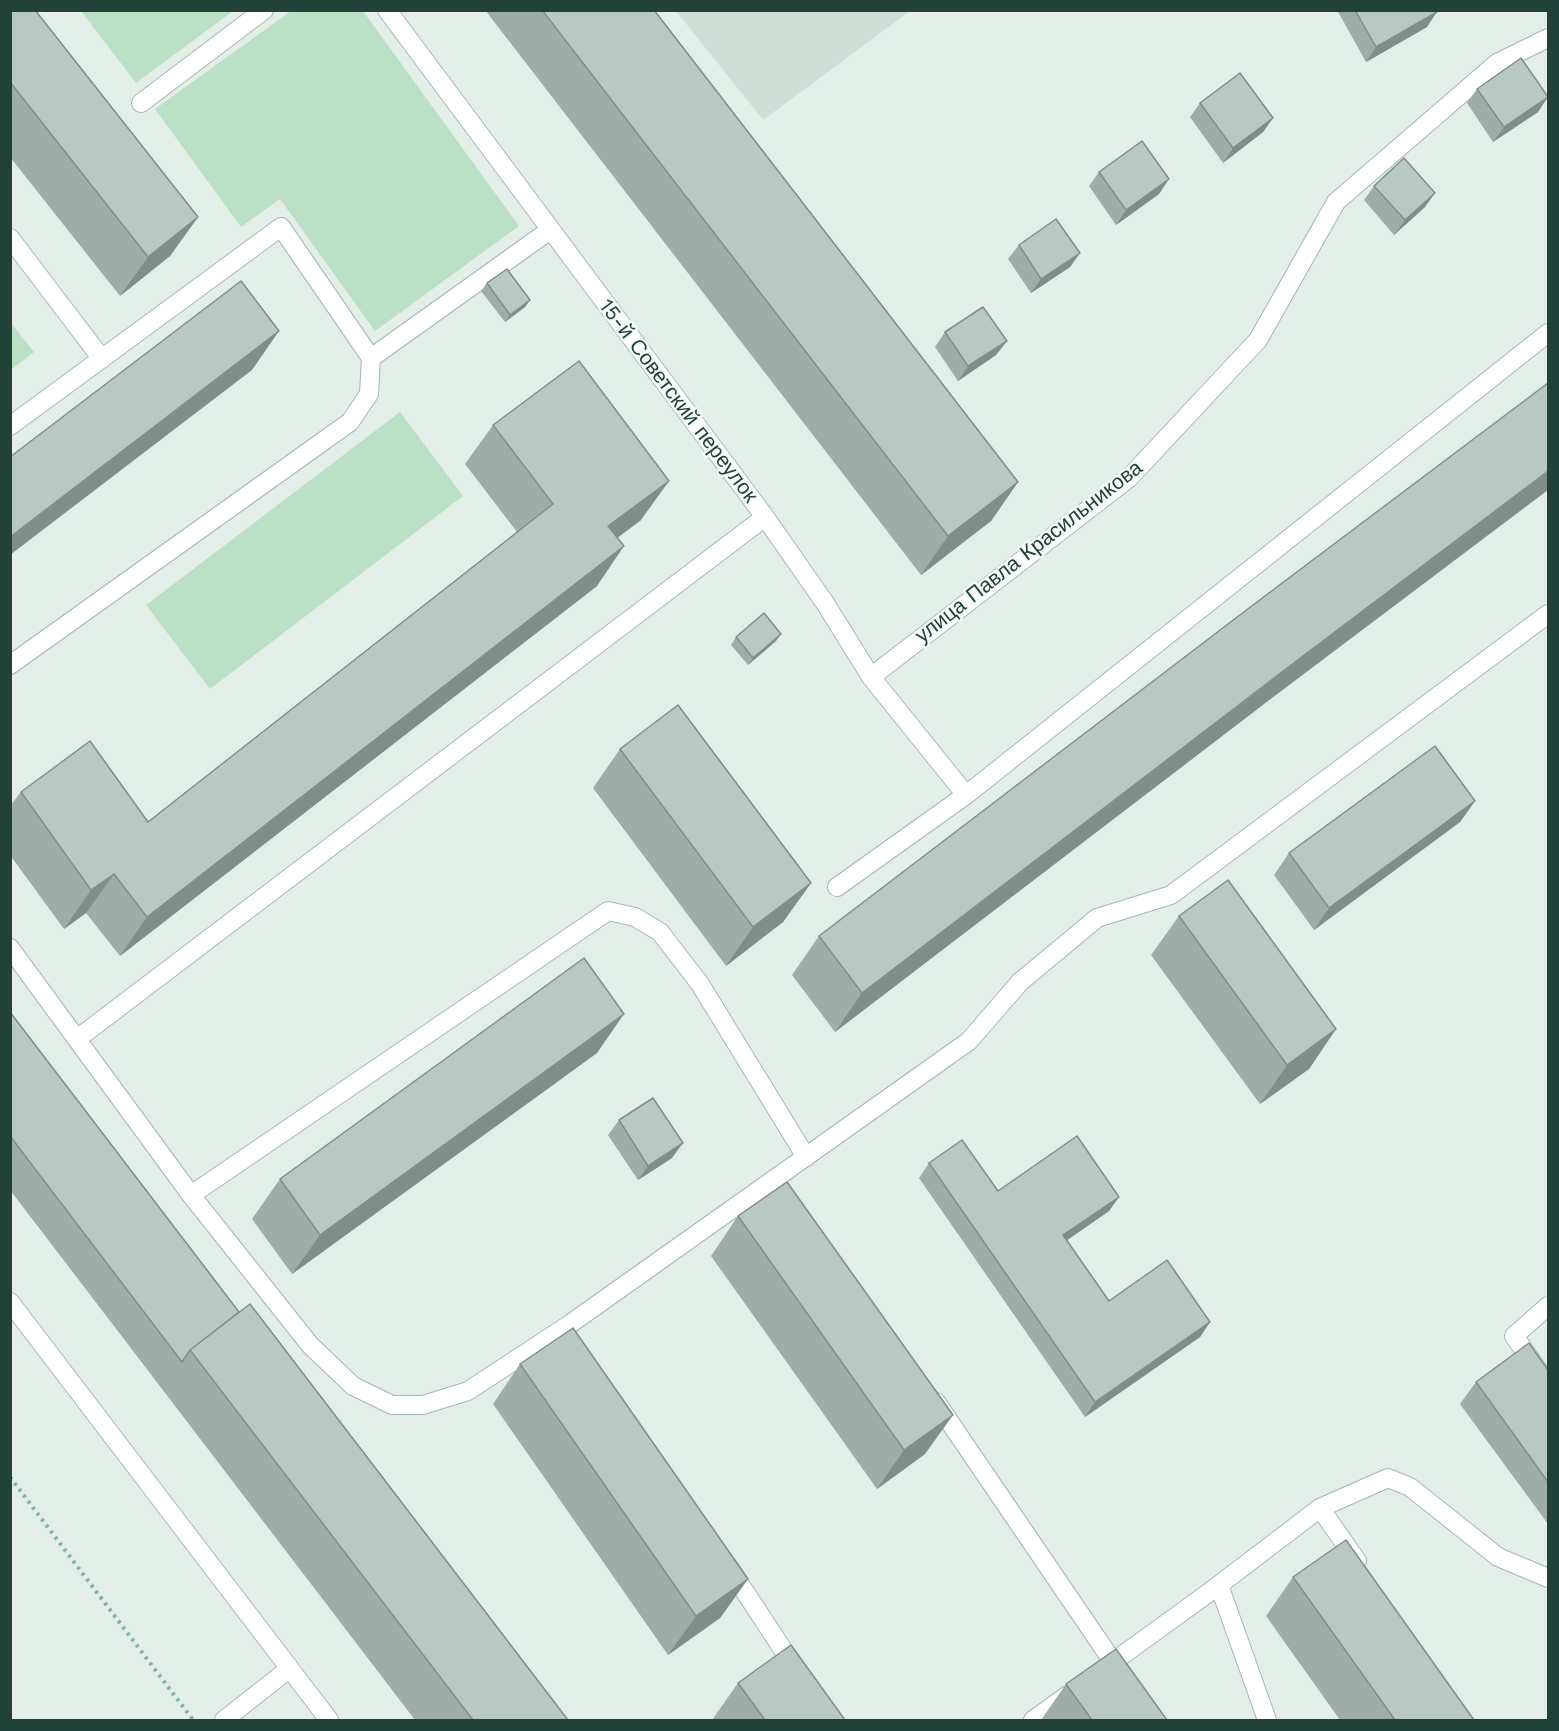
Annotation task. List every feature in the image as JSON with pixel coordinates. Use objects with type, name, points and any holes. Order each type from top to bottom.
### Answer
[{"type":"street","points":[[141,103],[264,10]]},
{"type":"street","name":"15-й Советский переулок","points":[[387,10],[765,517],[825,603],[871,677],[966,795]]},
{"type":"street","name":"улица Павла Красильникова","points":[[871,677],[1129,478],[1258,340],[1336,202],[1497,63],[1548,38]]},
{"type":"street","points":[[10,426],[280,227],[371,358],[369,394],[350,422],[10,664]]},
{"type":"street","points":[[371,358],[550,230]]},
{"type":"street","points":[[10,238],[102,359]]},
{"type":"street","points":[[837,887],[966,795],[1548,333]]},
{"type":"street","points":[[77,1039],[765,517]]},
{"type":"street","points":[[10,948],[191,1195],[310,1345],[353,1386],[392,1405],[423,1406],[468,1391],[574,1329],[785,1179],[806,1157],[969,1041],[1020,982],[1097,918],[1171,895],[1548,614]]},
{"type":"street","points":[[191,1195],[608,911],[635,917],[660,932],[700,984],[806,1157]]},
{"type":"street","points":[[10,1302],[329,1720]]},
{"type":"street","points":[[1548,1306],[1514,1336],[1548,1384]]},
{"type":"street","points":[[928,1389],[1096,1674],[1112,1688]]},
{"type":"street","points":[[1033,1720],[1219,1585],[1320,1508],[1388,1478],[1410,1487],[1498,1557],[1548,1578]]},
{"type":"street","points":[[1320,1508],[1368,1576]]},
{"type":"street","points":[[719,1552],[803,1681]]},
{"type":"street","points":[[1219,1585],[1267,1720]]},
{"type":"street","points":[[224,1720],[289,1669]]},
{"type":"path","points":[[10,1477],[193,1720]]},
{"type":"shaded area","points":[[676,11],[910,11],[763,120]]},
{"type":"green space","points":[[81,11],[233,11],[136,83]]},
{"type":"green space","points":[[291,11],[363,11],[519,226],[375,331],[280,199],[241,227],[155,109]]},
{"type":"green space","points":[[10,322],[34,352],[11,370],[10,370]]},
{"type":"green space","points":[[400,412],[463,496],[210,689],[146,605]]},
{"type":"building","points":[[10,10],[35,10],[198,217],[148,257],[10,82]]},
{"type":"building","points":[[542,10],[654,10],[1018,482],[948,536]]},
{"type":"building","points":[[1355,10],[1436,10],[1437,12],[1376,47]]},
{"type":"building","points":[[1521,58],[1548,97],[1504,127],[1477,89]]},
{"type":"building","points":[[1240,73],[1273,118],[1233,148],[1200,103]]},
{"type":"building","points":[[1142,141],[1169,179],[1126,210],[1099,172]]},
{"type":"building","points":[[1404,158],[1435,193],[1405,220],[1374,186]]},
{"type":"building","points":[[1056,219],[1080,253],[1041,279],[1019,245]]},
{"type":"building","points":[[507,269],[530,300],[510,315],[487,283]]},
{"type":"building","points":[[241,281],[279,331],[10,537],[10,457]]},
{"type":"building","points":[[983,307],[1007,341],[968,366],[945,332]]},
{"type":"building","points":[[579,361],[669,481],[608,526],[624,546],[147,917],[114,874],[91,890],[21,792],[90,741],[148,822],[553,504],[493,425]]},
{"type":"building","points":[[1548,383],[1548,471],[862,993],[819,936]]},
{"type":"building","points":[[764,613],[781,634],[753,658],[736,637]]},
{"type":"building","points":[[678,705],[811,883],[753,927],[620,749]]},
{"type":"building","points":[[1435,746],[1475,801],[1329,908],[1289,853]]},
{"type":"building","points":[[1228,880],[1336,1029],[1287,1065],[1179,916]]},
{"type":"building","points":[[584,958],[624,1014],[320,1235],[280,1179]]},
{"type":"building","points":[[10,1012],[239,1312],[190,1350],[182,1362],[10,1136]]},
{"type":"building","points":[[653,1098],[683,1143],[648,1166],[619,1120]]},
{"type":"building","points":[[1077,1136],[1119,1197],[1063,1235],[1109,1301],[1167,1260],[1210,1322],[1095,1402],[929,1163],[962,1140],[998,1191]]},
{"type":"building","points":[[787,1182],[953,1415],[904,1450],[738,1216]]},
{"type":"building","points":[[250,1304],[568,1720],[473,1720],[190,1350]]},
{"type":"building","points":[[573,1328],[748,1579],[696,1616],[520,1364]]},
{"type":"building","points":[[1529,1343],[1548,1370],[1548,1482],[1476,1382]]},
{"type":"building","points":[[1346,1540],[1474,1720],[1395,1720],[1293,1577]]},
{"type":"building","points":[[791,1645],[845,1720],[765,1720],[738,1683]]},
{"type":"building","points":[[1116,1649],[1167,1720],[1092,1720],[1066,1684]]}]
